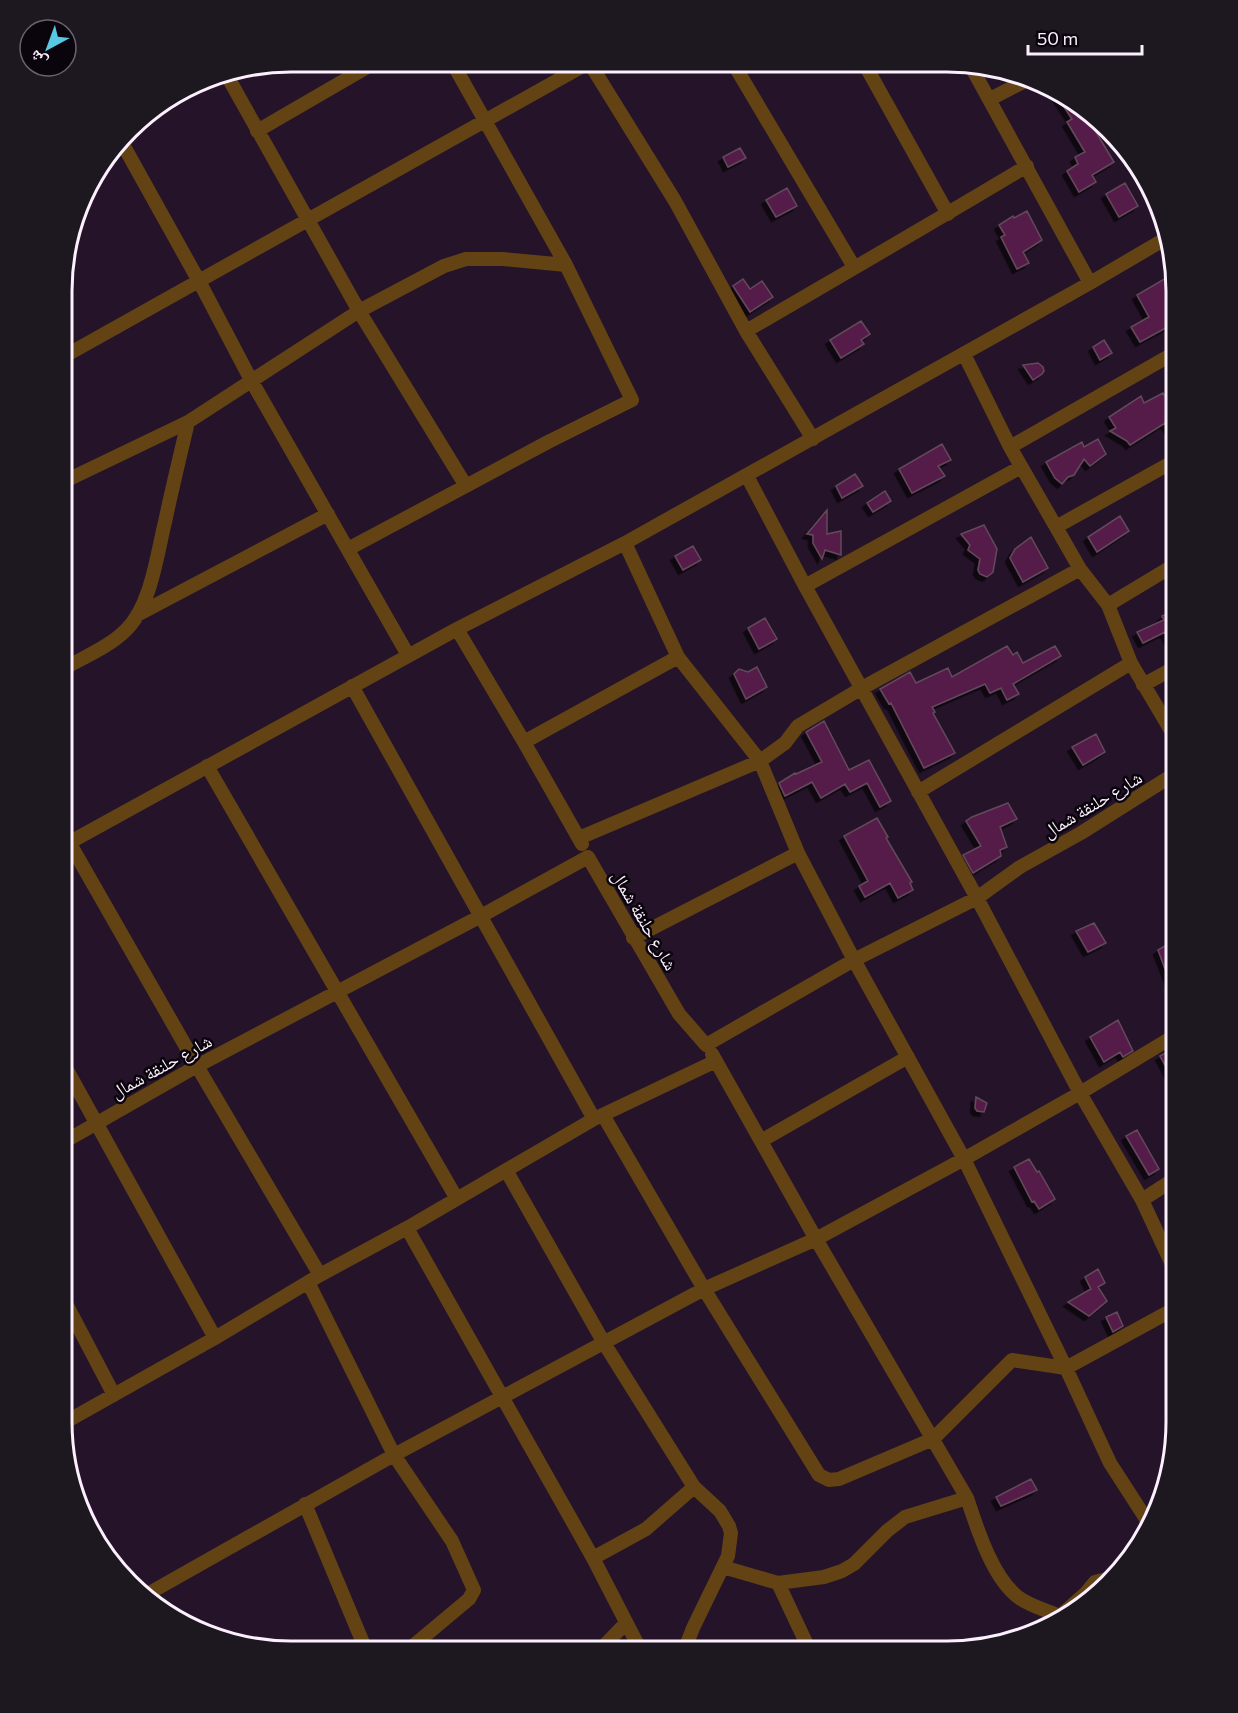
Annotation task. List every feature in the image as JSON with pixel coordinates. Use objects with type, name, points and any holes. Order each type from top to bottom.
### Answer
[{"type":"street","points":[[257,131],[350,72]]},
{"type":"street","points":[[348,549],[632,400],[566,265],[457,72]]},
{"type":"street","points":[[72,352],[200,283],[572,72]]},
{"type":"street","points":[[596,72],[675,201],[746,331],[813,439]]},
{"type":"street","points":[[738,72],[854,267]]},
{"type":"street","points":[[869,72],[948,214]]},
{"type":"street","points":[[975,74],[1090,283]]},
{"type":"street","points":[[230,81],[359,310],[466,486]]},
{"type":"street","points":[[990,99],[1019,84]]},
{"type":"street","points":[[125,148],[251,380],[408,655]]},
{"type":"street","points":[[746,331],[1027,166]]},
{"type":"street","points":[[72,841],[456,629],[625,543],[747,476],[1161,241]]},
{"type":"street","points":[[72,478],[188,422],[359,310],[444,266],[466,259],[503,259],[566,265]]},
{"type":"street","points":[[964,354],[1021,467],[1080,569],[1108,605],[1131,663],[1166,723]]},
{"type":"street","points":[[1010,447],[1166,358]]},
{"type":"street","points":[[72,664],[112,641],[127,629],[137,615],[152,575],[188,422]]},
{"type":"street","points":[[1056,527],[1166,466]]},
{"type":"street","points":[[805,586],[1021,467]]},
{"type":"street","points":[[747,476],[977,898],[1080,1093],[1142,1200],[1166,1252]]},
{"type":"street","points":[[137,615],[328,514]]},
{"type":"street","points":[[625,543],[678,657],[760,761],[798,853],[964,1159],[1110,1463],[1144,1516]]},
{"type":"street","points":[[579,838],[760,761],[785,743],[798,726],[862,688],[1080,569]]},
{"type":"street","points":[[1108,605],[1166,570]]},
{"type":"street","points":[[456,629],[524,742],[588,857]]},
{"type":"street","points":[[524,742],[678,657]]},
{"type":"street","points":[[918,792],[1131,663]]},
{"type":"street","points":[[1143,685],[1166,672]]},
{"type":"street","points":[[352,686],[481,916],[598,1117],[819,1475],[829,1480],[839,1479],[933,1439],[1012,1360],[1066,1368],[1166,1313]]},
{"type":"street","points":[[207,766],[457,1198]]},
{"type":"street","name":"شارع حلنقة شمال","points":[[72,1137],[196,1065],[481,916],[588,857],[679,1014],[706,1045],[854,960],[977,898],[1020,867],[1081,833],[1166,779]]},
{"type":"street","points":[[633,938],[798,853]]},
{"type":"street","points":[[72,854],[196,1065],[314,1278],[394,1455],[452,1541],[474,1590],[469,1599],[419,1641]]},
{"type":"street","points":[[152,1591],[394,1455],[704,1289],[816,1239],[964,1159],[1166,1041]]},
{"type":"street","points":[[706,1045],[967,1498],[992,1564],[1012,1592],[1051,1615]]},
{"type":"street","points":[[761,1142],[908,1057]]},
{"type":"street","points":[[72,1418],[598,1117],[716,1060]]},
{"type":"street","points":[[72,1079],[215,1338]]},
{"type":"street","points":[[506,1170],[604,1343],[694,1487],[720,1511],[729,1526],[730,1543],[723,1567],[688,1641]]},
{"type":"street","points":[[1142,1200],[1166,1184]]},
{"type":"street","points":[[407,1228],[593,1558],[636,1641]]},
{"type":"street","points":[[72,1315],[114,1395]]},
{"type":"street","points":[[593,1558],[646,1529],[694,1487]]},
{"type":"street","points":[[723,1567],[778,1583],[800,1582],[824,1577],[854,1564],[887,1531],[905,1517],[967,1498]]},
{"type":"street","points":[[305,1504],[362,1641]]},
{"type":"street","points":[[778,1583],[805,1641]]},
{"type":"street","points":[[608,1641],[626,1623]]},
{"type":"building","points":[[1063,105],[1094,128],[1114,162],[1092,175],[1096,182],[1079,192],[1067,171],[1078,164],[1075,157],[1085,152],[1067,122],[1072,119]]},
{"type":"building","points":[[740,148],[746,158],[728,167],[723,157]]},
{"type":"building","points":[[1125,183],[1138,206],[1119,217],[1106,194]]},
{"type":"building","points":[[787,188],[797,206],[776,217],[766,200]]},
{"type":"building","points":[[1027,211],[1042,240],[1023,252],[1029,263],[1017,269],[1001,237],[1005,235],[999,225]]},
{"type":"building","points":[[1166,278],[1166,328],[1140,342],[1131,327],[1149,317],[1137,295]]},
{"type":"building","points":[[743,279],[750,289],[762,281],[773,297],[750,312],[733,286]]},
{"type":"building","points":[[861,321],[870,334],[861,340],[864,344],[841,358],[830,340]]},
{"type":"building","points":[[1104,340],[1112,353],[1100,360],[1093,347]]},
{"type":"building","points":[[1038,363],[1044,371],[1033,380],[1023,365]]},
{"type":"building","points":[[1163,393],[1166,399],[1166,424],[1130,445],[1110,431],[1116,428],[1109,417],[1141,396],[1144,403]]},
{"type":"building","points":[[1098,439],[1106,454],[1090,466],[1084,459],[1074,475],[1068,477],[1062,484],[1055,478],[1046,462],[1082,442],[1084,447]]},
{"type":"building","points":[[942,444],[951,460],[938,466],[945,476],[912,493],[899,469]]},
{"type":"building","points":[[855,474],[863,486],[842,498],[836,486]]},
{"type":"building","points":[[885,491],[891,501],[873,512],[867,503]]},
{"type":"building","points":[[827,510],[827,534],[841,531],[841,555],[825,550],[822,559],[813,543],[813,535],[807,534]]},
{"type":"building","points":[[1120,516],[1129,531],[1097,552],[1088,537]]},
{"type":"building","points":[[984,525],[997,549],[993,572],[987,577],[980,574],[978,570],[980,559],[968,550],[970,545],[961,534]]},
{"type":"building","points":[[1031,537],[1048,568],[1023,582],[1010,558],[1015,549]]},
{"type":"building","points":[[693,546],[701,560],[683,570],[675,556]]},
{"type":"building","points":[[1166,614],[1166,634],[1165,632],[1143,643],[1137,632],[1164,620],[1162,616]]},
{"type":"building","points":[[765,618],[777,639],[759,649],[748,628]]},
{"type":"building","points":[[1007,646],[1013,655],[1017,652],[1023,663],[1055,646],[1061,656],[1013,684],[1019,694],[1007,700],[1001,688],[990,693],[985,684],[932,707],[955,753],[924,768],[891,703],[889,704],[880,689],[910,672],[916,683],[948,668],[952,677]]},
{"type":"building","points":[[757,667],[767,687],[746,699],[734,674],[739,669],[748,672]]},
{"type":"building","points":[[824,721],[849,770],[869,760],[891,801],[880,807],[867,783],[850,792],[845,784],[821,798],[812,782],[785,796],[779,783],[795,773],[822,762],[806,732]]},
{"type":"building","points":[[1096,734],[1105,752],[1083,765],[1072,747]]},
{"type":"building","points":[[1008,803],[1017,819],[1000,827],[1007,847],[1000,850],[1001,856],[973,873],[963,855],[981,846],[966,821]]},
{"type":"building","points":[[877,818],[912,882],[910,883],[913,890],[898,898],[890,883],[865,897],[859,886],[868,881],[844,836]]},
{"type":"building","points":[[1094,923],[1106,943],[1088,952],[1076,931]]},
{"type":"building","points":[[1166,945],[1166,971],[1158,950]]},
{"type":"building","points":[[1118,1020],[1133,1051],[1123,1057],[1120,1052],[1104,1062],[1090,1037]]},
{"type":"building","points":[[1166,1053],[1166,1067],[1160,1056]]},
{"type":"building","points":[[976,1097],[987,1103],[984,1112],[977,1111],[975,1108]]},
{"type":"building","points":[[1137,1130],[1159,1169],[1149,1175],[1126,1136]]},
{"type":"building","points":[[1029,1159],[1037,1172],[1039,1171],[1055,1199],[1039,1209],[1034,1201],[1032,1202],[1014,1167]]},
{"type":"building","points":[[1098,1269],[1105,1283],[1098,1287],[1107,1301],[1089,1316],[1068,1302],[1091,1289],[1085,1277]]},
{"type":"building","points":[[1117,1312],[1123,1326],[1113,1332],[1106,1317]]},
{"type":"building","points":[[1031,1479],[1037,1490],[1001,1506],[996,1497]]}]
